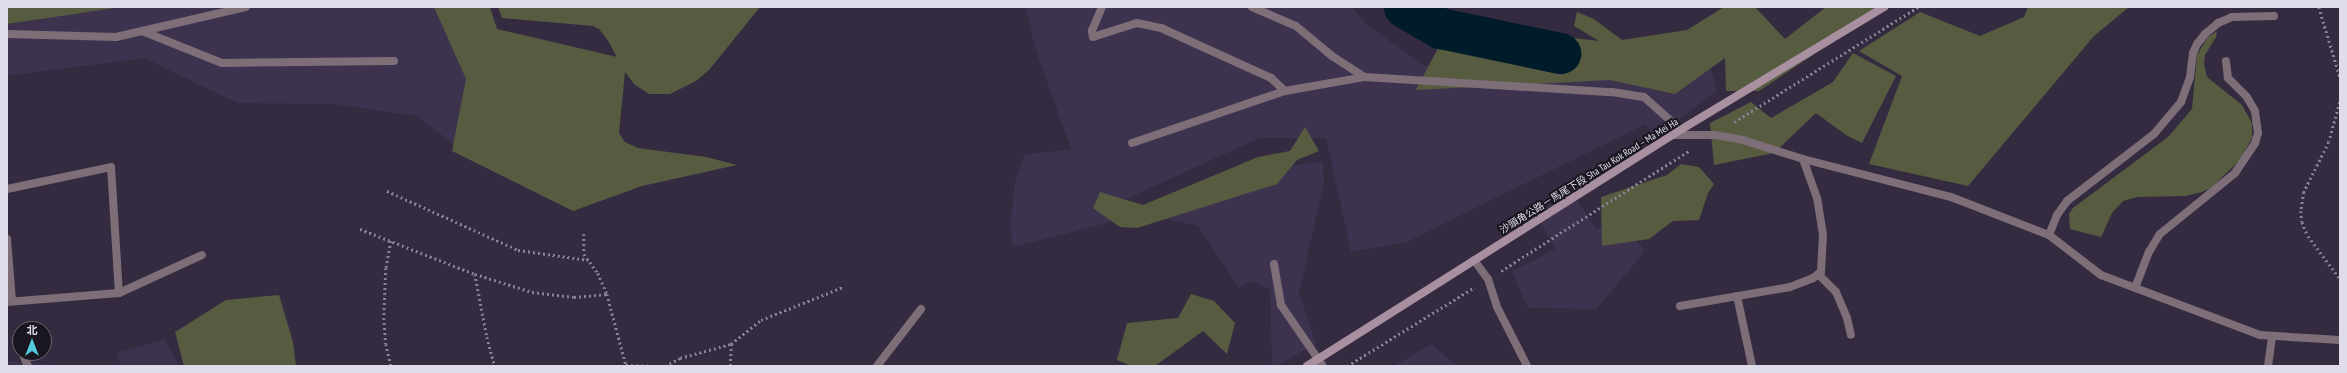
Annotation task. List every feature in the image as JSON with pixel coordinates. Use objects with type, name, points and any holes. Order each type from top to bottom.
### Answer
[{"type":"main road","name":"沙頭角公路－馬尾下段 Sha Tau Kok Road – Ma Mei Ha","points":[[1307,366],[1672,135],[1884,7]]},
{"type":"street","points":[[7,34],[116,37],[246,7]]},
{"type":"street","points":[[1102,7],[1092,31],[1093,37],[1137,23],[1161,28],[1271,78],[1285,91]]},
{"type":"street","points":[[1252,7],[1296,26],[1332,56],[1364,77]]},
{"type":"street","points":[[2049,235],[2057,215],[2068,201],[2154,134],[2181,102],[2190,77],[2193,53],[2197,44],[2205,34],[2218,23],[2232,17],[2274,16]]},
{"type":"street","points":[[142,31],[222,62],[394,61]]},
{"type":"street","points":[[2135,288],[2149,252],[2160,234],[2235,173],[2255,143],[2258,133],[2255,111],[2247,98],[2228,78],[2226,61]]},
{"type":"street","points":[[1132,143],[1285,91],[1364,77],[1612,92],[1644,97],[1681,130]]},
{"type":"street","points":[[1672,135],[1715,135],[1742,140],[1803,159],[1951,197],[2049,235],[2101,275],[2260,335],[2272,337],[2340,340]]},
{"type":"street","points":[[1680,306],[1796,285],[1818,274],[1822,268],[1823,235],[1817,198],[1803,159]]},
{"type":"street","points":[[7,189],[111,167],[120,293]]},
{"type":"street","points":[[7,239],[9,302],[120,293],[202,255]]},
{"type":"street","points":[[1474,260],[1488,279],[1497,307],[1527,366]]},
{"type":"street","points":[[1274,264],[1281,305],[1317,360],[1323,366]]},
{"type":"street","points":[[1818,274],[1836,292],[1847,318],[1851,335]]},
{"type":"street","points":[[1737,296],[1752,366]]},
{"type":"street","points":[[877,366],[921,309]]},
{"type":"street","points":[[2268,366],[2272,337]]},
{"type":"path","points":[[1347,366],[1488,279],[1918,7]]},
{"type":"path","points":[[2319,7],[2340,77]]},
{"type":"path","points":[[2340,102],[2329,142],[2304,192],[2301,211],[2302,222],[2308,236],[2340,279]]},
{"type":"path","points":[[387,191],[518,250],[588,260]]},
{"type":"path","points":[[360,229],[475,274],[532,292],[574,297],[607,294]]},
{"type":"path","points":[[584,234],[584,254],[598,273],[607,294],[626,365],[656,366]]},
{"type":"path","points":[[391,241],[386,268],[384,318],[386,344],[391,366]]},
{"type":"path","points":[[475,274],[487,338],[495,366]]},
{"type":"path","points":[[665,366],[680,358],[731,344],[761,320],[844,287]]},
{"type":"path","points":[[730,366],[731,344]]},
{"type":"shaded area","points":[[122,7],[434,7],[466,79],[455,145],[417,116],[334,104],[237,103],[144,58],[7,76],[7,24]]},
{"type":"shaded area","points":[[1026,7],[1351,7],[1364,22],[1424,66],[1707,56],[1717,90],[1656,138],[1645,124],[1407,242],[1351,252],[1326,138],[1259,138],[1109,207],[1110,222],[1013,247],[1010,225],[1015,183],[1024,155],[1071,149],[1034,44]]},
{"type":"shaded area","points":[[1323,161],[1324,183],[1299,292],[1316,344],[1276,366],[1272,366],[1270,289],[1251,281],[1239,288],[1198,226],[1156,217],[1225,176]]},
{"type":"shaded area","points":[[1575,197],[1597,230],[1620,221],[1645,251],[1596,309],[1528,308],[1512,272],[1555,249],[1539,219]]},
{"type":"shaded area","points":[[164,340],[178,363],[178,366],[121,366],[117,352]]},
{"type":"shaded area","points":[[1432,344],[1456,366],[1394,366]]},
{"type":"shaded area","points":[[7,361],[69,366],[7,366]]},
{"type":"green space","points":[[7,7],[122,7],[7,24]]},
{"type":"green space","points":[[434,7],[490,7],[497,29],[617,57],[607,39],[599,29],[593,26],[502,18],[498,7],[760,7],[709,70],[696,81],[670,94],[649,94],[634,84],[625,72],[619,133],[625,142],[638,148],[706,157],[737,165],[642,186],[573,211],[452,151],[466,79]]},
{"type":"green space","points":[[1724,7],[1755,7],[1785,39],[1826,7],[1885,7],[1759,91],[1726,91],[1725,58],[1675,94],[1610,80],[1416,90],[1437,50],[1441,10],[1504,30],[1599,41],[1574,26],[1577,12],[1594,19],[1622,40],[1687,30]]},
{"type":"green space","points":[[2028,7],[2129,7],[2094,36],[1968,186],[1869,164],[1902,76],[1859,51],[1920,12],[1980,36],[2024,17]]},
{"type":"green space","points":[[2217,31],[2216,37],[2205,55],[2204,64],[2207,77],[2242,105],[2252,123],[2252,138],[2240,160],[2211,188],[2202,192],[2186,196],[2137,197],[2123,201],[2112,213],[2101,237],[2070,229],[2069,214],[2073,208],[2168,137],[2192,109],[2197,55],[2207,38]]},
{"type":"green space","points":[[1853,53],[1896,76],[1862,143],[1846,135],[1816,113],[1774,153],[1714,165],[1710,123],[1751,102],[1771,118],[1833,82]]},
{"type":"green space","points":[[1305,127],[1319,151],[1297,160],[1277,184],[1137,228],[1120,227],[1093,208],[1100,192],[1143,205],[1258,157],[1290,151]]},
{"type":"green space","points":[[1681,164],[1699,167],[1714,184],[1708,193],[1699,220],[1673,221],[1649,239],[1602,246],[1601,197],[1667,175]]},
{"type":"green space","points":[[1191,294],[1214,301],[1235,323],[1227,354],[1203,331],[1155,366],[1131,366],[1117,360],[1127,323],[1178,318]]},
{"type":"green space","points":[[279,295],[293,342],[296,366],[184,366],[175,332],[226,300]]},
{"type":"waterway","points":[[1404,7],[1440,28],[1560,53]]}]
